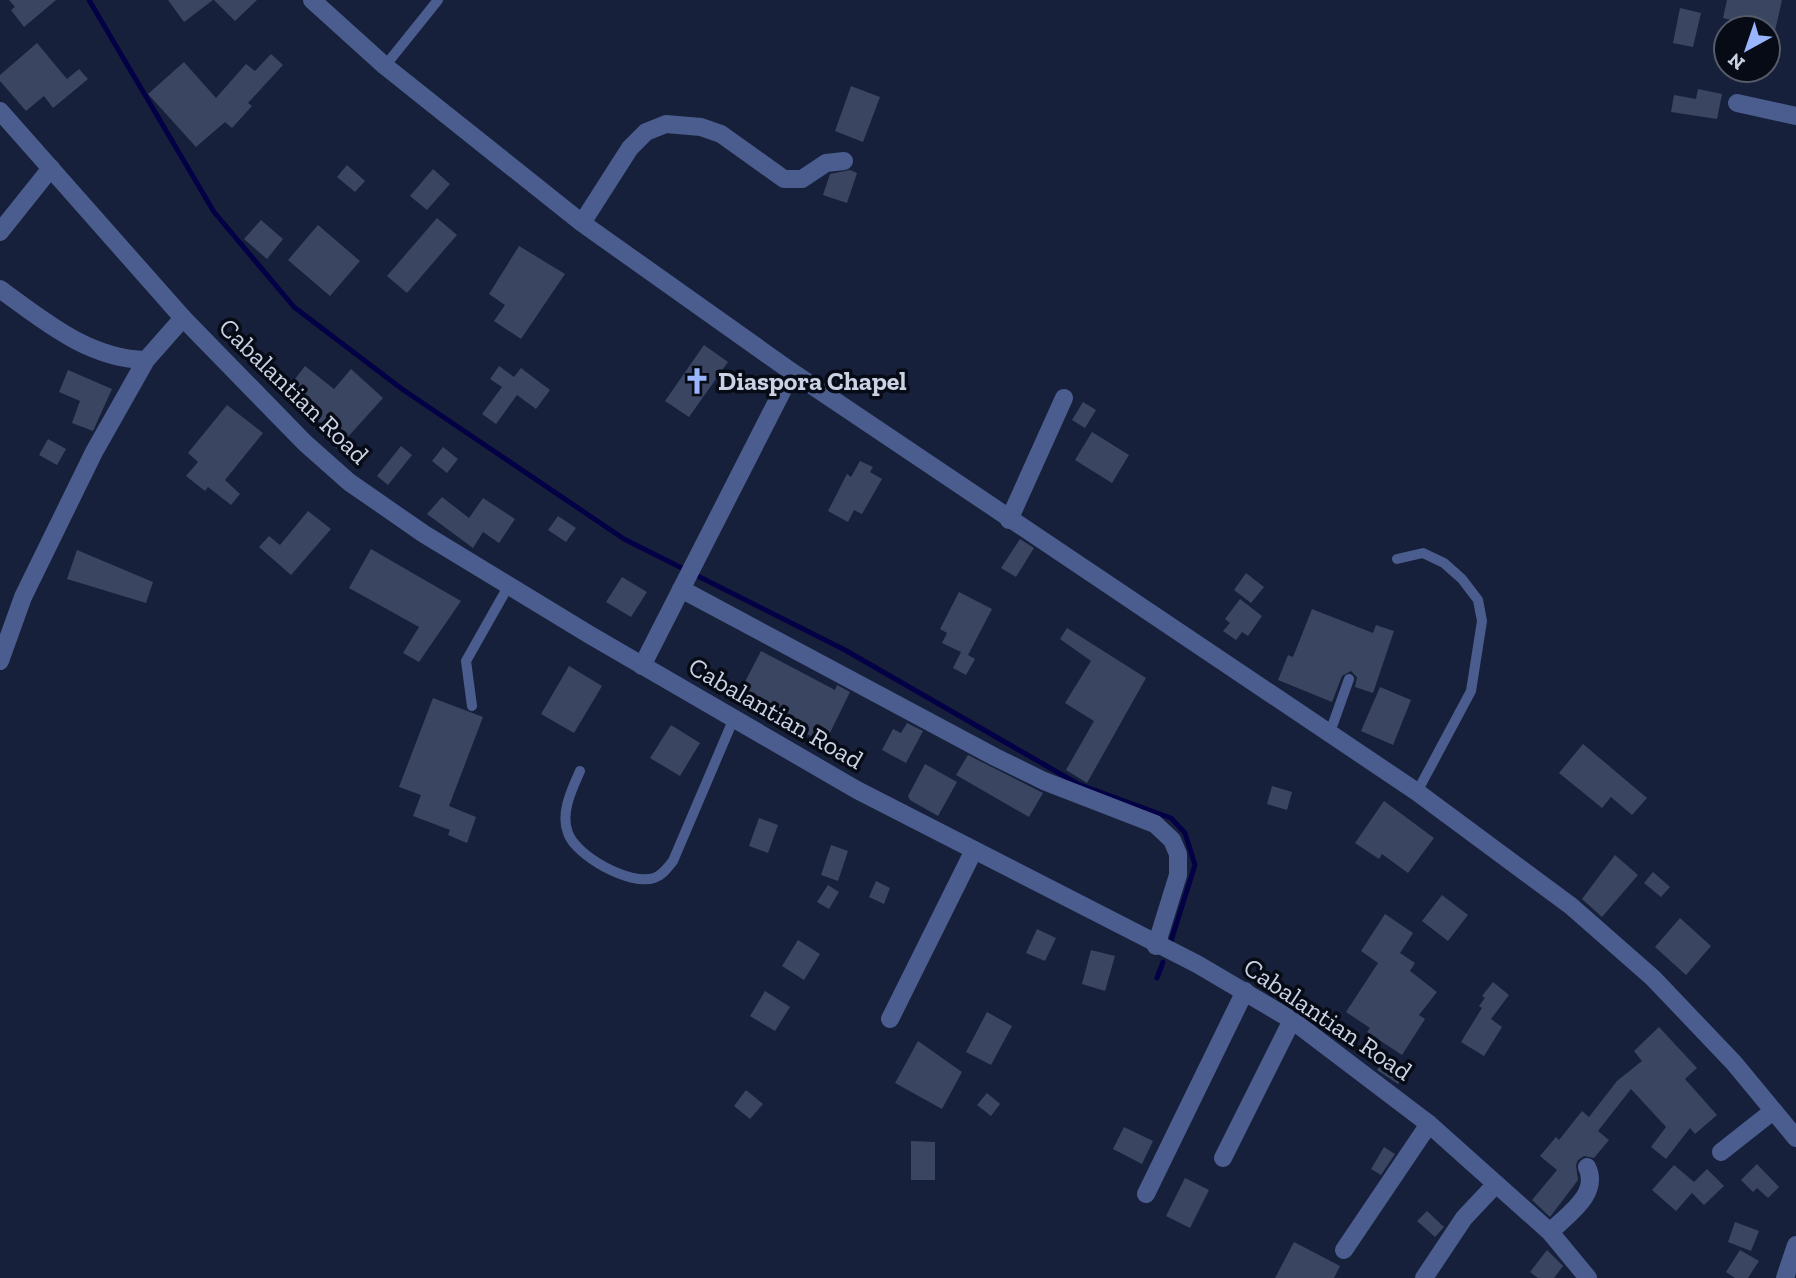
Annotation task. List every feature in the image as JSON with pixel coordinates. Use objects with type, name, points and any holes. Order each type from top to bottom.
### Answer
[{"type":"street","points":[[312,0],[384,66],[582,223],[792,372],[1417,792],[1571,906],[1653,978],[1734,1063],[1796,1138]]},
{"type":"street","points":[[1737,103],[1796,116]]},
{"type":"street","name":"Cabalantian Road","points":[[0,111],[183,318],[305,443],[349,482],[424,534],[642,666],[857,790],[1245,991],[1292,1020],[1429,1124],[1550,1232],[1588,1278]]},
{"type":"street","points":[[582,223],[630,148],[646,132],[666,124],[701,127],[721,134],[784,179],[795,181],[826,163],[844,161]]},
{"type":"street","points":[[0,232],[51,168]]},
{"type":"street","points":[[0,289],[67,335],[94,349],[122,360],[146,360]]},
{"type":"street","points":[[0,661],[4,633],[58,524],[146,360],[183,318]]},
{"type":"street","points":[[642,666],[792,372]]},
{"type":"street","points":[[1010,520],[1064,398]]},
{"type":"street","points":[[683,584],[995,757],[1044,781],[1155,824],[1172,840],[1178,854],[1178,875],[1156,946]]},
{"type":"street","points":[[891,1019],[974,850]]},
{"type":"street","points":[[1146,1194],[1245,991]]},
{"type":"street","points":[[1223,1158],[1292,1020]]},
{"type":"street","points":[[1721,1152],[1773,1111]]},
{"type":"street","points":[[1344,1250],[1429,1124]]},
{"type":"street","points":[[1550,1232],[1589,1193],[1592,1178],[1587,1167]]},
{"type":"street","points":[[1424,1278],[1464,1217],[1496,1184]]},
{"type":"street","points":[[1785,1278],[1796,1245]]},
{"type":"lane","points":[[384,66],[438,0]]},
{"type":"lane","points":[[1397,559],[1423,553],[1444,563],[1462,579],[1478,600],[1482,621],[1471,691],[1417,792]]},
{"type":"lane","points":[[472,706],[466,661],[509,585]]},
{"type":"lane","points":[[1329,735],[1349,679]]},
{"type":"lane","points":[[580,771],[567,803],[567,832],[580,850],[596,862],[617,873],[652,879],[663,874],[673,860],[734,718]]},
{"type":"building","points":[[9,0],[56,0],[24,27],[11,10],[15,7]]},
{"type":"building","points":[[168,0],[213,0],[184,22]]},
{"type":"building","points":[[214,0],[257,0],[235,21]]},
{"type":"building","points":[[1727,0],[1782,0],[1779,14],[1724,14]]},
{"type":"building","points":[[1680,8],[1701,13],[1693,47],[1673,43]]},
{"type":"building","points":[[37,43],[67,79],[79,69],[88,79],[53,108],[44,96],[26,111],[0,81],[0,75]]},
{"type":"building","points":[[271,54],[283,65],[248,103],[252,106],[232,128],[225,122],[196,147],[148,94],[184,62],[216,98],[246,64],[255,71]]},
{"type":"building","points":[[851,86],[880,97],[863,142],[835,131]]},
{"type":"building","points":[[1698,89],[1722,94],[1717,119],[1671,112],[1674,95],[1696,99]]},
{"type":"building","points":[[347,165],[365,181],[355,192],[337,177]]},
{"type":"building","points":[[433,169],[450,184],[427,210],[410,196]]},
{"type":"building","points":[[850,170],[857,173],[847,203],[823,195],[830,174]]},
{"type":"building","points":[[437,218],[457,235],[407,293],[387,276]]},
{"type":"building","points":[[261,220],[283,239],[267,259],[244,239]]},
{"type":"building","points":[[318,225],[360,261],[330,296],[288,260]]},
{"type":"building","points":[[519,246],[565,274],[521,339],[494,321],[505,305],[489,294]]},
{"type":"building","name":"Diaspora Chapel","points":[[704,345],[728,362],[689,417],[665,401]]},
{"type":"building","points":[[305,366],[334,389],[351,369],[383,398],[337,449],[319,432],[323,428],[282,396]]},
{"type":"building","points":[[499,366],[514,377],[521,368],[550,390],[536,409],[517,395],[496,424],[482,414],[502,387],[490,379]]},
{"type":"building","points":[[68,370],[112,389],[93,431],[72,423],[80,401],[59,392]]},
{"type":"building","points":[[1083,402],[1096,410],[1085,428],[1072,420]]},
{"type":"building","points":[[227,405],[263,433],[225,480],[240,494],[231,505],[208,487],[205,491],[186,476],[198,462],[188,453]]},
{"type":"building","points":[[1092,432],[1129,455],[1112,483],[1075,460]]},
{"type":"building","points":[[48,439],[66,449],[57,465],[39,455]]},
{"type":"building","points":[[401,446],[412,455],[388,485],[377,476]]},
{"type":"building","points":[[443,447],[458,459],[447,473],[432,461]]},
{"type":"building","points":[[860,461],[873,467],[870,472],[882,479],[862,514],[854,510],[848,522],[828,511],[847,474],[851,477]]},
{"type":"building","points":[[442,497],[469,518],[483,498],[515,519],[499,543],[483,532],[473,548],[427,514]]},
{"type":"building","points":[[308,511],[331,529],[291,575],[259,547],[269,536],[280,545]]},
{"type":"building","points":[[558,516],[576,528],[566,542],[548,530]]},
{"type":"building","points":[[1020,539],[1034,548],[1016,577],[1001,568]]},
{"type":"building","points":[[371,549],[461,601],[419,662],[403,653],[419,627],[349,588]]},
{"type":"building","points":[[77,550],[153,582],[146,603],[67,579]]},
{"type":"building","points":[[1246,573],[1264,587],[1251,603],[1234,590]]},
{"type":"building","points":[[622,577],[647,592],[631,617],[606,602]]},
{"type":"building","points":[[959,592],[992,609],[968,655],[975,659],[966,675],[953,668],[961,652],[942,643],[947,633],[940,629]]},
{"type":"building","points":[[1240,599],[1262,616],[1248,636],[1242,632],[1236,640],[1223,631],[1230,623],[1225,619]]},
{"type":"building","points":[[1312,609],[1373,633],[1376,625],[1394,631],[1373,693],[1355,687],[1357,677],[1351,671],[1342,676],[1332,702],[1278,680],[1288,655],[1293,657]]},
{"type":"building","points":[[1067,628],[1146,678],[1087,783],[1066,770],[1094,721],[1065,703],[1091,661],[1060,639]]},
{"type":"building","points":[[761,651],[835,690],[837,685],[850,692],[825,743],[736,699]]},
{"type":"building","points":[[569,666],[602,686],[574,733],[541,714]]},
{"type":"building","points":[[1380,687],[1411,700],[1393,745],[1361,731]]},
{"type":"building","points":[[433,698],[483,717],[449,806],[476,817],[467,843],[448,835],[450,830],[413,816],[421,795],[399,787]]},
{"type":"building","points":[[907,723],[923,731],[906,763],[882,750],[893,729],[901,733]]},
{"type":"building","points":[[671,725],[700,743],[680,776],[650,758]]},
{"type":"building","points":[[1583,744],[1647,798],[1632,815],[1611,797],[1602,808],[1559,773]]},
{"type":"building","points":[[968,755],[1043,793],[1029,817],[956,775]]},
{"type":"building","points":[[925,764],[957,782],[938,816],[910,800],[908,796]]},
{"type":"building","points":[[1272,786],[1292,792],[1287,810],[1267,804]]},
{"type":"building","points":[[1384,801],[1434,838],[1408,873],[1382,854],[1379,859],[1355,843]]},
{"type":"building","points":[[759,818],[778,825],[768,853],[749,846]]},
{"type":"building","points":[[831,845],[848,851],[838,881],[821,875]]},
{"type":"building","points":[[1615,855],[1638,875],[1602,917],[1582,899]]},
{"type":"building","points":[[1653,872],[1670,887],[1661,897],[1644,883]]},
{"type":"building","points":[[876,881],[890,888],[884,904],[869,897]]},
{"type":"building","points":[[828,885],[839,892],[829,909],[817,902]]},
{"type":"building","points":[[1442,895],[1468,915],[1448,941],[1422,921]]},
{"type":"building","points":[[1385,914],[1413,933],[1400,953],[1415,963],[1410,971],[1437,992],[1419,1015],[1425,1019],[1402,1055],[1367,1032],[1370,1028],[1346,1012],[1378,963],[1361,951]]},
{"type":"building","points":[[1680,918],[1711,946],[1686,975],[1655,947]]},
{"type":"building","points":[[1037,929],[1056,938],[1045,961],[1026,953]]},
{"type":"building","points":[[798,940],[820,954],[804,980],[782,966]]},
{"type":"building","points":[[1091,950],[1115,956],[1105,991],[1082,984]]},
{"type":"building","points":[[1493,982],[1509,995],[1491,1019],[1502,1027],[1484,1056],[1461,1042],[1482,1008],[1479,1006],[1485,998],[1482,996]]},
{"type":"building","points":[[765,991],[790,1007],[775,1031],[750,1016]]},
{"type":"building","points":[[987,1012],[1012,1026],[991,1065],[966,1052]]},
{"type":"building","points":[[1659,1027],[1697,1068],[1685,1079],[1717,1115],[1695,1134],[1690,1128],[1666,1159],[1651,1147],[1666,1127],[1631,1089],[1598,1131],[1609,1140],[1594,1158],[1584,1156],[1578,1160],[1578,1180],[1550,1217],[1532,1200],[1557,1170],[1540,1156],[1556,1137],[1559,1140],[1582,1111],[1589,1117],[1617,1081],[1642,1061],[1634,1051]]},
{"type":"building","points":[[918,1041],[962,1072],[942,1109],[895,1083]]},
{"type":"building","points":[[1386,1057],[1407,1070],[1398,1084],[1377,1070]]},
{"type":"building","points":[[746,1090],[763,1104],[750,1119],[734,1106]]},
{"type":"building","points":[[987,1093],[1000,1104],[991,1116],[977,1105]]},
{"type":"building","points":[[1124,1127],[1153,1141],[1142,1164],[1113,1149]]},
{"type":"building","points":[[911,1141],[935,1142],[935,1180],[911,1180]]},
{"type":"building","points":[[1384,1147],[1395,1154],[1381,1175],[1371,1169]]},
{"type":"building","points":[[1757,1164],[1779,1187],[1768,1198],[1757,1188],[1753,1192],[1741,1180]]},
{"type":"building","points":[[1674,1165],[1694,1182],[1707,1169],[1724,1186],[1704,1205],[1692,1193],[1676,1211],[1652,1190]]},
{"type":"building","points":[[1185,1178],[1209,1190],[1190,1228],[1166,1216]]},
{"type":"building","points":[[1427,1211],[1444,1227],[1435,1237],[1417,1221]]},
{"type":"building","points":[[1735,1222],[1759,1231],[1751,1251],[1728,1242]]},
{"type":"building","points":[[1294,1242],[1340,1266],[1334,1278],[1275,1278]]},
{"type":"building","points":[[1547,1250],[1563,1266],[1554,1278],[1538,1278],[1530,1272]]},
{"type":"building","points":[[1740,1250],[1759,1261],[1748,1278],[1735,1278],[1726,1272]]},
{"type":"waterway","points":[[89,0],[214,212],[294,307],[402,389],[624,539],[845,650],[1078,784],[1171,818],[1185,833],[1195,865],[1171,941]]},
{"type":"waterway","points":[[1157,978],[1163,962]]},
{"type":"place","name":"Diaspora Chapel","points":[[697,381]]}]
